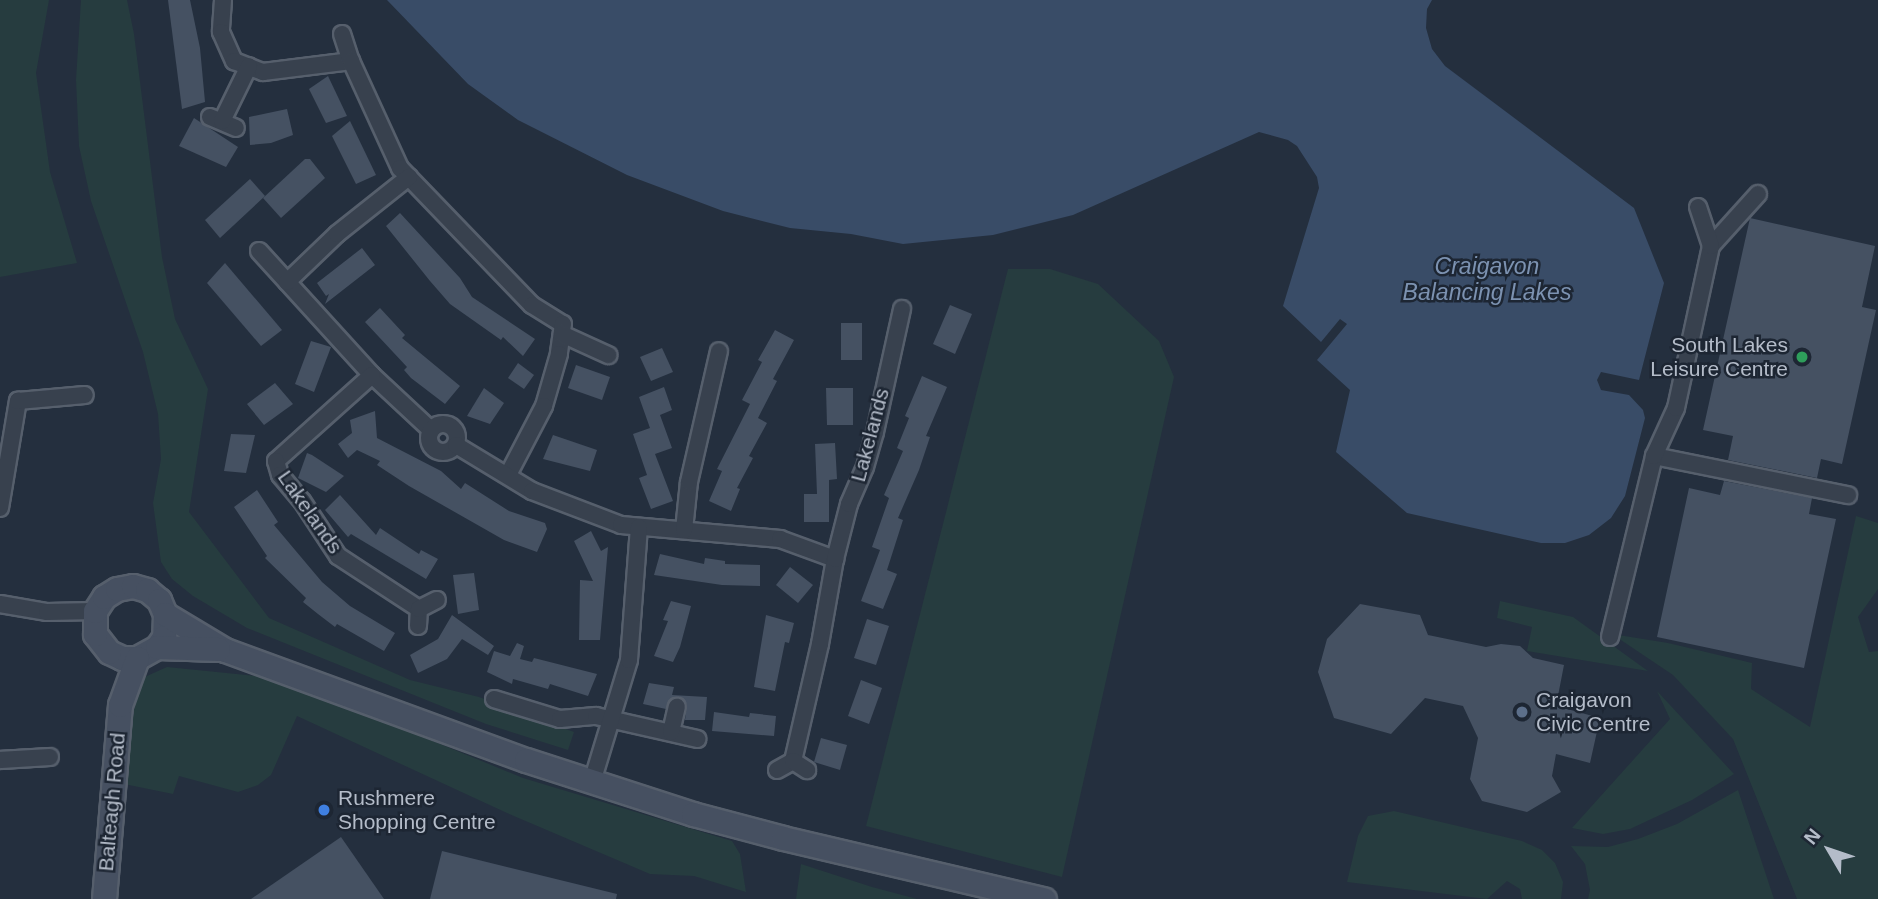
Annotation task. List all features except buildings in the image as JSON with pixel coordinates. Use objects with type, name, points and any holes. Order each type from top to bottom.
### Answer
[{"type":"street","points":[[223,0],[221,33],[234,61],[263,72],[351,61]]},
{"type":"street","points":[[342,34],[351,61],[400,168],[532,305],[563,324],[544,406],[508,475]]},
{"type":"street","points":[[223,122],[249,66]]},
{"type":"street","points":[[287,282],[337,234],[409,177]]},
{"type":"street","points":[[1610,637],[1654,456],[1676,408],[1711,246],[1758,194]]},
{"type":"street","points":[[1698,207],[1711,246]]},
{"type":"street","points":[[259,251],[372,375],[431,430],[438,424],[448,424],[457,435],[456,445],[532,491],[621,525],[780,539],[835,559]]},
{"type":"street","name":"Lakelands","points":[[793,761],[820,644],[835,559],[849,504],[865,467],[902,309]]},
{"type":"street","points":[[562,334],[608,355]]},
{"type":"street","points":[[684,530],[690,482],[719,351]]},
{"type":"street","name":"Lakelands","points":[[372,375],[276,461],[280,475],[302,501],[338,556],[419,609]]},
{"type":"street","points":[[0,508],[18,401],[86,395]]},
{"type":"street","points":[[1654,456],[1848,495]]},
{"type":"street","points":[[592,782],[629,660],[639,527]]},
{"type":"street","points":[[225,650],[147,653],[122,658],[109,652],[96,634],[95,611],[104,597],[117,589],[133,586],[153,595],[166,614],[225,650],[592,782],[783,838],[1044,899]]},
{"type":"street","points":[[418,626],[419,609],[437,600]]},
{"type":"street","points":[[0,604],[47,612],[95,611]]},
{"type":"street","points":[[147,653],[166,626],[166,614]]},
{"type":"street","name":"Balteagh Road","points":[[104,899],[120,705],[109,652]]},
{"type":"street","name":"Balteagh Road","points":[[120,705],[147,653]]},
{"type":"street","points":[[494,699],[560,719],[596,716],[697,738]]},
{"type":"street","points":[[671,732],[677,707]]},
{"type":"street","points":[[0,760],[50,757]]},
{"type":"street","points":[[776,770],[793,761],[807,770]]},
{"type":"green space","points":[[0,0],[49,0],[36,73],[50,172],[77,263],[0,277]]},
{"type":"green space","points":[[81,0],[127,0],[134,34],[162,257],[175,319],[208,389],[189,512],[269,618],[410,680],[479,697],[574,732],[568,750],[486,724],[247,628],[193,596],[172,579],[161,562],[153,503],[161,459],[158,414],[143,352],[91,201],[79,146],[76,80]]},
{"type":"green space","points":[[1008,269],[1050,269],[1098,284],[1159,341],[1174,377],[1062,877],[866,826]]},
{"type":"green space","points":[[1856,516],[1878,523],[1878,589],[1858,617],[1869,652],[1878,651],[1878,899],[1797,899],[1733,739],[1673,675],[1612,634],[1668,643],[1752,663],[1751,689],[1810,727]]},
{"type":"green space","points":[[1500,601],[1573,617],[1648,671],[1527,651],[1532,627],[1497,618]]},
{"type":"green space","points":[[167,667],[257,676],[345,705],[523,778],[732,841],[740,854],[746,892],[694,876],[650,874],[507,813],[297,716],[271,775],[258,785],[238,792],[179,776],[173,794],[124,784],[138,680]]},
{"type":"green space","points":[[1657,691],[1734,774],[1692,800],[1630,829],[1603,834],[1572,828],[1670,719]]},
{"type":"green space","points":[[1738,790],[1774,899],[1588,899],[1590,890],[1585,864],[1571,846],[1608,847],[1638,839],[1677,824]]},
{"type":"green space","points":[[1394,811],[1522,841],[1542,850],[1555,863],[1563,882],[1561,899],[1522,899],[1520,889],[1507,881],[1487,899],[1347,882],[1358,836],[1368,816]]},
{"type":"green space","points":[[801,864],[872,887],[917,899],[796,899]]},
{"type":"water","name":"Craigavon Balancing Lakes","points":[[387,0],[1432,0],[1427,9],[1426,28],[1432,49],[1445,66],[1634,208],[1664,283],[1639,380],[1601,372],[1597,380],[1601,390],[1629,395],[1643,410],[1645,418],[1625,496],[1611,518],[1589,535],[1565,543],[1541,543],[1407,513],[1336,452],[1350,390],[1317,360],[1347,324],[1340,319],[1321,342],[1283,306],[1319,188],[1317,177],[1297,146],[1288,140],[1259,132],[1073,215],[993,235],[903,244],[851,234],[790,228],[723,211],[627,175],[518,120],[468,84]]},
{"type":"place","name":"South Lakes Leisure Centre","points":[[1802,357]]},
{"type":"place","name":"Craigavon Civic Centre","points":[[1522,712]]},
{"type":"place","name":"Rushmere Shopping Centre","points":[[324,810]]}]
